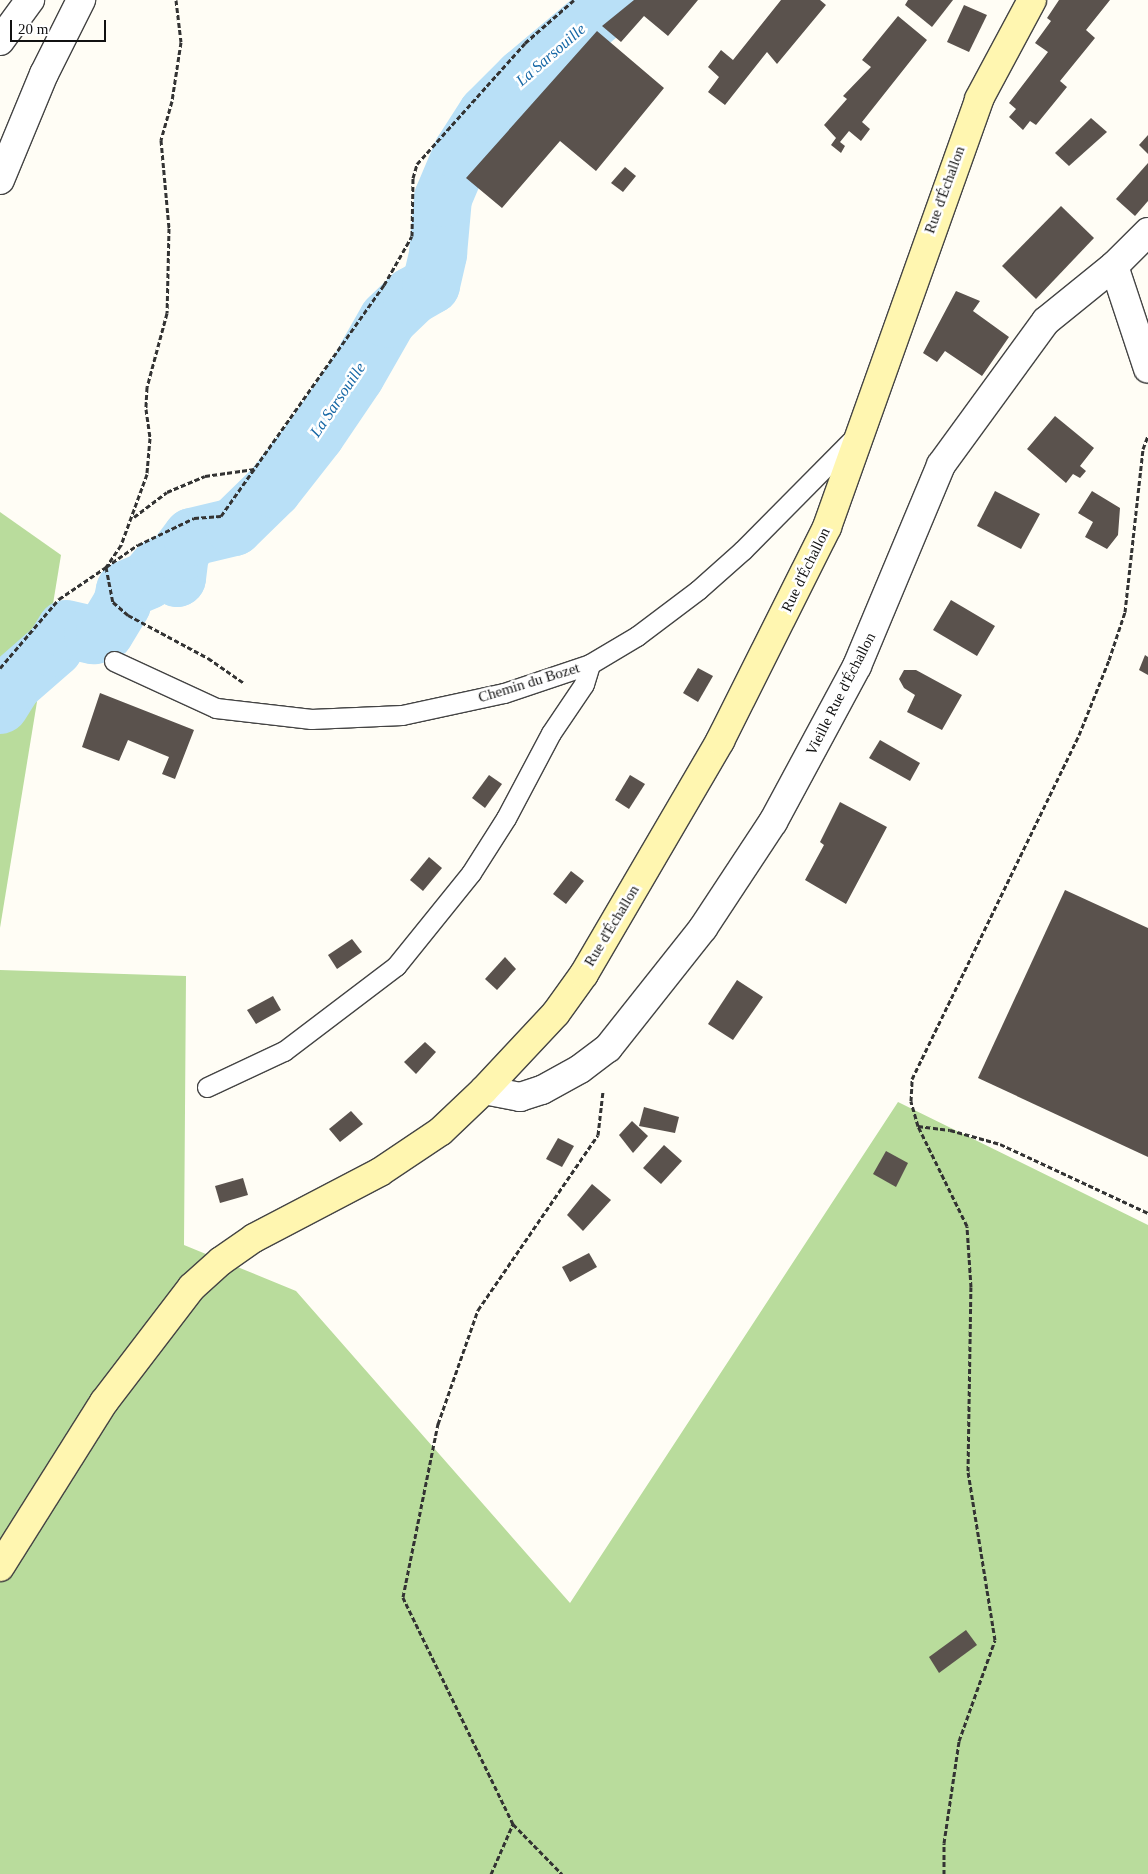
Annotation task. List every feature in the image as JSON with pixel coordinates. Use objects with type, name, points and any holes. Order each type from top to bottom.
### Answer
[{"type":"main road","name":"Rue d'Échallon","points":[[0,1567],[104,1402],[192,1287],[221,1261],[254,1238],[380,1172],[441,1131],[484,1090],[556,1013],[584,974],[720,741],[827,527],[866,426],[925,243],[979,99],[1032,0]]},
{"type":"street","points":[[0,41],[30,0]]},
{"type":"street","points":[[0,180],[44,74],[81,0]]},
{"type":"street","name":"Vieille Rue d'Échallon","points":[[484,1090],[520,1097],[542,1090],[580,1069],[608,1048],[703,928],[773,822],[871,635],[941,465],[1046,321],[1114,266],[1148,232]]},
{"type":"street","points":[[1114,266],[1148,369]]},
{"type":"lane","name":"Chemin du Bozet","points":[[114,661],[216,708],[329,719],[402,716],[504,693],[590,664],[637,636],[698,590],[743,550],[866,426]]},
{"type":"lane","points":[[207,1087],[284,1051],[396,966],[471,873],[506,818],[551,733],[584,684],[590,664]]},
{"type":"path","points":[[176,0],[181,42],[172,101],[161,140],[169,228],[167,313],[147,387],[146,409],[150,438],[147,474],[121,545],[106,567],[113,602],[128,616],[208,658],[250,688]]},
{"type":"path","points":[[0,668],[59,599],[138,546],[194,518],[221,516],[384,285],[412,236],[413,178],[418,164],[525,42],[574,0]]},
{"type":"path","points":[[944,1874],[944,1843],[959,1741],[995,1640],[968,1471],[971,1287],[967,1226],[918,1126],[911,1101],[912,1079],[1079,735],[1109,660],[1124,612],[1144,449],[1148,435]]},
{"type":"path","points":[[132,518],[167,492],[205,476],[256,469]]},
{"type":"path","points":[[562,1874],[513,1824],[403,1598],[438,1424],[478,1310],[598,1135],[608,1048]]},
{"type":"path","points":[[918,1126],[950,1130],[1000,1144],[1148,1213]]},
{"type":"path","points":[[491,1874],[513,1824]]},
{"type":"green space","points":[[0,512],[61,555],[0,928]]},
{"type":"green space","points":[[0,970],[186,976],[184,1245],[296,1291],[570,1603],[898,1102],[1148,1225],[1148,1874],[0,1874]]},
{"type":"building","points":[[634,0],[698,0],[668,36],[644,16],[621,42],[602,26]]},
{"type":"building","points":[[781,0],[820,0],[826,5],[777,64],[767,52],[725,105],[708,92],[719,77],[708,67],[721,50],[733,60]]},
{"type":"building","points":[[908,0],[953,0],[932,27],[905,5]]},
{"type":"building","points":[[1059,0],[1110,0],[1086,30],[1095,38],[1060,81],[1067,87],[1036,125],[1030,121],[1023,130],[1009,117],[1016,109],[1009,103],[1048,52],[1035,43],[1051,21],[1047,18]]},
{"type":"building","points":[[964,5],[987,15],[969,52],[947,42]]},
{"type":"building","points":[[898,16],[927,40],[862,122],[870,129],[861,141],[849,131],[840,142],[845,146],[841,153],[831,145],[836,138],[824,125],[847,99],[843,96],[871,67],[862,60]]},
{"type":"building","points":[[597,31],[664,88],[596,171],[560,141],[502,208],[466,178]]},
{"type":"building","points":[[1091,118],[1107,132],[1069,166],[1055,153]]},
{"type":"building","points":[[1148,135],[1148,154],[1139,145]]},
{"type":"building","points":[[1148,163],[1148,201],[1135,216],[1116,199]]},
{"type":"building","points":[[625,167],[636,176],[623,192],[611,183]]},
{"type":"building","points":[[1061,206],[1094,238],[1036,299],[1002,266]]},
{"type":"building","points":[[956,291],[980,301],[973,311],[1009,337],[982,376],[945,351],[937,362],[923,353]]},
{"type":"building","points":[[1055,416],[1094,448],[1080,466],[1086,471],[1080,478],[1073,474],[1066,483],[1027,449]]},
{"type":"building","points":[[995,491],[1040,514],[1021,549],[977,526]]},
{"type":"building","points":[[1092,491],[1120,508],[1118,535],[1107,549],[1085,537],[1093,522],[1078,513]]},
{"type":"building","points":[[951,600],[995,626],[977,656],[933,630]]},
{"type":"building","points":[[1145,655],[1148,657],[1148,675],[1139,670]]},
{"type":"building","points":[[698,668],[713,676],[698,702],[683,693]]},
{"type":"building","points":[[904,670],[916,670],[962,695],[942,730],[907,712],[915,695],[904,688],[899,679]]},
{"type":"building","points":[[100,693],[194,730],[175,779],[162,774],[169,757],[128,740],[119,761],[82,747]]},
{"type":"building","points":[[880,740],[920,763],[910,781],[869,758]]},
{"type":"building","points":[[489,775],[502,784],[485,808],[472,798]]},
{"type":"building","points":[[630,775],[645,784],[629,809],[615,800]]},
{"type":"building","points":[[840,802],[887,827],[846,904],[805,880],[824,845],[820,842]]},
{"type":"building","points":[[429,857],[442,868],[423,891],[410,880]]},
{"type":"building","points":[[571,871],[584,881],[566,904],[553,894]]},
{"type":"building","points":[[1065,890],[1148,928],[1148,1157],[978,1078]]},
{"type":"building","points":[[352,939],[362,952],[337,969],[328,955]]},
{"type":"building","points":[[505,957],[516,969],[497,990],[485,979]]},
{"type":"building","points":[[737,980],[763,997],[733,1040],[708,1024]]},
{"type":"building","points":[[273,996],[281,1010],[256,1024],[247,1010]]},
{"type":"building","points":[[425,1042],[436,1052],[416,1074],[404,1062]]},
{"type":"building","points":[[644,1107],[679,1117],[675,1133],[639,1126]]},
{"type":"building","points":[[351,1111],[363,1124],[340,1142],[329,1129]]},
{"type":"building","points":[[632,1121],[648,1136],[633,1153],[619,1135]]},
{"type":"building","points":[[558,1138],[574,1146],[562,1167],[546,1159]]},
{"type":"building","points":[[664,1145],[682,1161],[661,1184],[643,1168]]},
{"type":"building","points":[[886,1151],[908,1163],[896,1187],[873,1174]]},
{"type":"building","points":[[243,1178],[248,1195],[220,1203],[215,1186]]},
{"type":"building","points":[[592,1184],[611,1200],[583,1231],[567,1215]]},
{"type":"building","points":[[589,1253],[597,1267],[570,1282],[562,1267]]},
{"type":"building","points":[[966,1630],[977,1645],[939,1673],[929,1657]]},
{"type":"waterway","name":"La Sarsouille","points":[[0,705],[14,683],[54,648],[66,629],[93,635],[105,632],[122,604],[125,590],[148,580],[159,567],[177,578],[180,553],[192,537],[234,527],[273,489],[316,434],[356,375],[388,319],[412,296],[431,285],[438,254],[443,198],[462,153],[487,114],[523,78],[616,0]]}]
